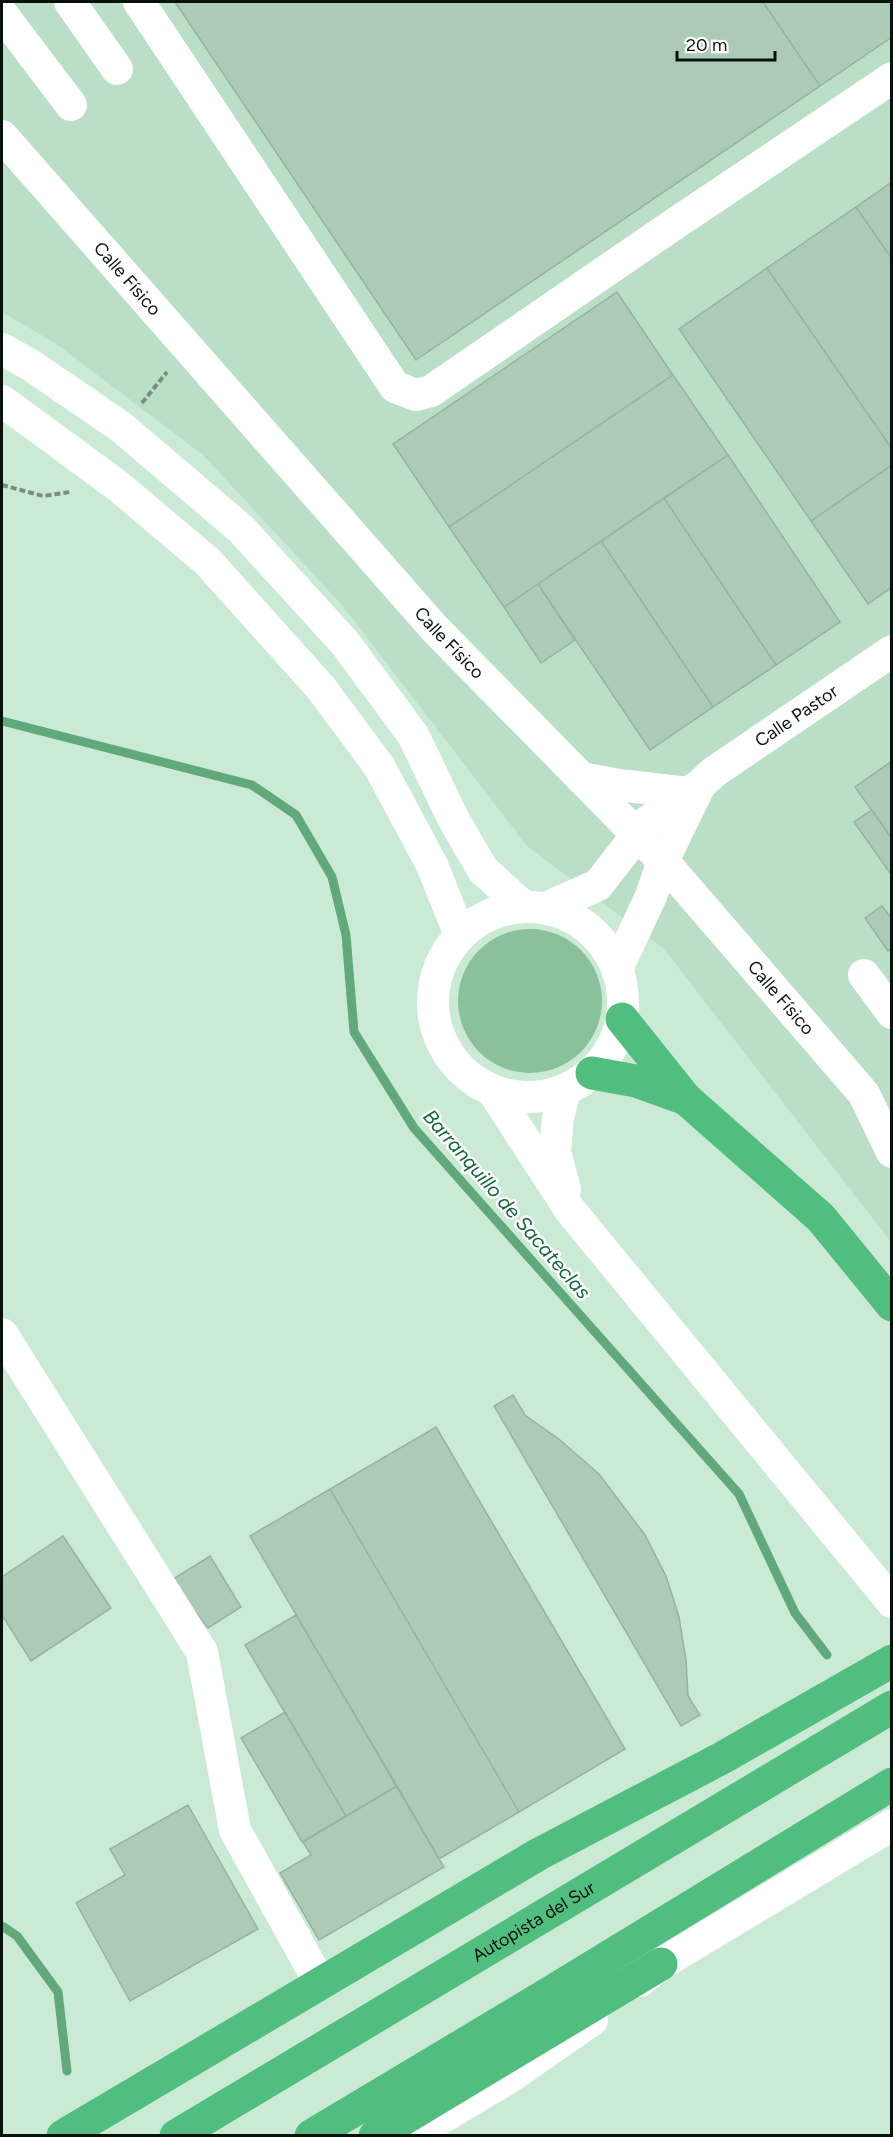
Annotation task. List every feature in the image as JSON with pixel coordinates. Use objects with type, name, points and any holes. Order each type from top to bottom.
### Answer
[{"type":"highway","points":[[622,1019],[686,1099],[821,1218],[891,1305]]},
{"type":"highway","points":[[578,1082],[636,1081],[686,1099]]},
{"type":"highway","points":[[63,2136],[538,1854],[771,1731],[891,1661]]},
{"type":"highway","name":"Autopista del Sur","points":[[176,2136],[891,1707]]},
{"type":"highway","points":[[311,2136],[891,1784]]},
{"type":"highway","points":[[375,2136],[661,1964]]},
{"type":"street","points":[[70,2],[117,69]]},
{"type":"street","points":[[138,2],[395,387],[416,395],[431,391],[891,78]]},
{"type":"street","points":[[2,14],[71,105]]},
{"type":"street","name":"Calle Físico","points":[[2,135],[435,629],[663,861],[864,1094],[891,1152]]},
{"type":"street","points":[[2,349],[32,366],[121,428],[241,529],[345,644],[413,735],[454,820],[483,870],[535,907]]},
{"type":"street","points":[[2,400],[118,486],[208,562],[321,688],[379,766],[432,866],[460,935]]},
{"type":"street","name":"Calle Pastor","points":[[535,907],[598,885],[647,822],[714,772],[891,651]]},
{"type":"street","points":[[581,778],[619,785],[695,788]]},
{"type":"street","name":"Calle Pastor","points":[[617,969],[651,896],[663,861],[695,788]]},
{"type":"street","points":[[570,1210],[555,1152],[558,1118],[578,1082],[611,1049],[622,1019],[623,994],[617,969],[606,947],[588,928],[569,915],[535,907],[500,910],[478,920],[460,935],[442,961],[434,991],[435,1022],[446,1051],[466,1075],[493,1091],[517,1097],[542,1096],[578,1082]]},
{"type":"street","points":[[864,975],[891,1012]]},
{"type":"street","points":[[493,1091],[570,1210],[891,1602]]},
{"type":"street","points":[[2,1334],[202,1652],[235,1830],[320,1983]]},
{"type":"street","points":[[411,2136],[465,2105],[579,2031],[661,1964],[891,1825]]},
{"type":"street","points":[[450,2136],[451,2128],[465,2105]]},
{"type":"path","points":[[121,428],[170,369],[183,342]]},
{"type":"path","points":[[2,485],[44,496],[118,486]]},
{"type":"shaded area","points":[[2,2],[891,2],[891,1242],[664,949],[527,846],[341,604],[203,455],[55,343],[2,312]]},
{"type":"shaded area","points":[[530,929],[558,934],[581,950],[597,973],[602,1001],[597,1029],[581,1052],[558,1068],[530,1073],[502,1068],[479,1052],[463,1029],[458,1001],[463,973],[479,950],[502,934]]},
{"type":"building","points":[[175,2],[763,2],[820,86],[416,360]]},
{"type":"building","points":[[763,2],[892,2],[892,37],[820,86]]},
{"type":"building","points":[[892,182],[892,259],[856,207]]},
{"type":"building","points":[[856,207],[892,259],[892,449],[767,268]]},
{"type":"building","points":[[767,268],[892,449],[892,465],[811,521],[679,329]]},
{"type":"building","points":[[617,292],[673,375],[449,527],[393,444]]},
{"type":"building","points":[[673,375],[728,455],[504,607],[449,527]]},
{"type":"building","points":[[728,455],[840,622],[776,665],[664,498]]},
{"type":"building","points":[[892,465],[892,587],[868,604],[811,521]]},
{"type":"building","points":[[664,498],[776,665],[713,707],[601,541]]},
{"type":"building","points":[[601,541],[713,707],[650,750],[538,584]]},
{"type":"building","points":[[538,584],[575,640],[541,663],[504,607]]},
{"type":"building","points":[[892,761],[892,839],[855,787]]},
{"type":"building","points":[[872,810],[892,839],[892,876],[854,822]]},
{"type":"building","points":[[882,906],[892,919],[892,949],[888,951],[865,918]]},
{"type":"building","points":[[513,1395],[525,1415],[560,1440],[599,1474],[645,1535],[666,1576],[679,1617],[686,1660],[688,1696],[700,1715],[681,1726],[494,1406]]},
{"type":"building","points":[[436,1427],[625,1749],[519,1812],[330,1489]]},
{"type":"building","points":[[330,1489],[519,1812],[439,1859],[250,1536]]},
{"type":"building","points":[[63,1536],[111,1608],[31,1661],[2,1615],[2,1577]]},
{"type":"building","points":[[210,1556],[241,1607],[208,1628],[170,1581]]},
{"type":"building","points":[[296,1615],[397,1786],[346,1816],[245,1645]]},
{"type":"building","points":[[285,1712],[346,1816],[302,1842],[241,1738]]},
{"type":"building","points":[[397,1786],[444,1867],[319,1940],[280,1873],[311,1855],[303,1842]]},
{"type":"building","points":[[188,1805],[258,1929],[130,2001],[76,1903],[125,1875],[110,1849]]},
{"type":"waterway","name":"Barranquillo de Sacateclas","points":[[2,721],[252,785],[296,815],[332,877],[346,935],[354,1032],[414,1128],[739,1494],[795,1613],[827,1655]]},
{"type":"waterway","points":[[2,1926],[17,1936],[58,1992],[67,2071]]}]
